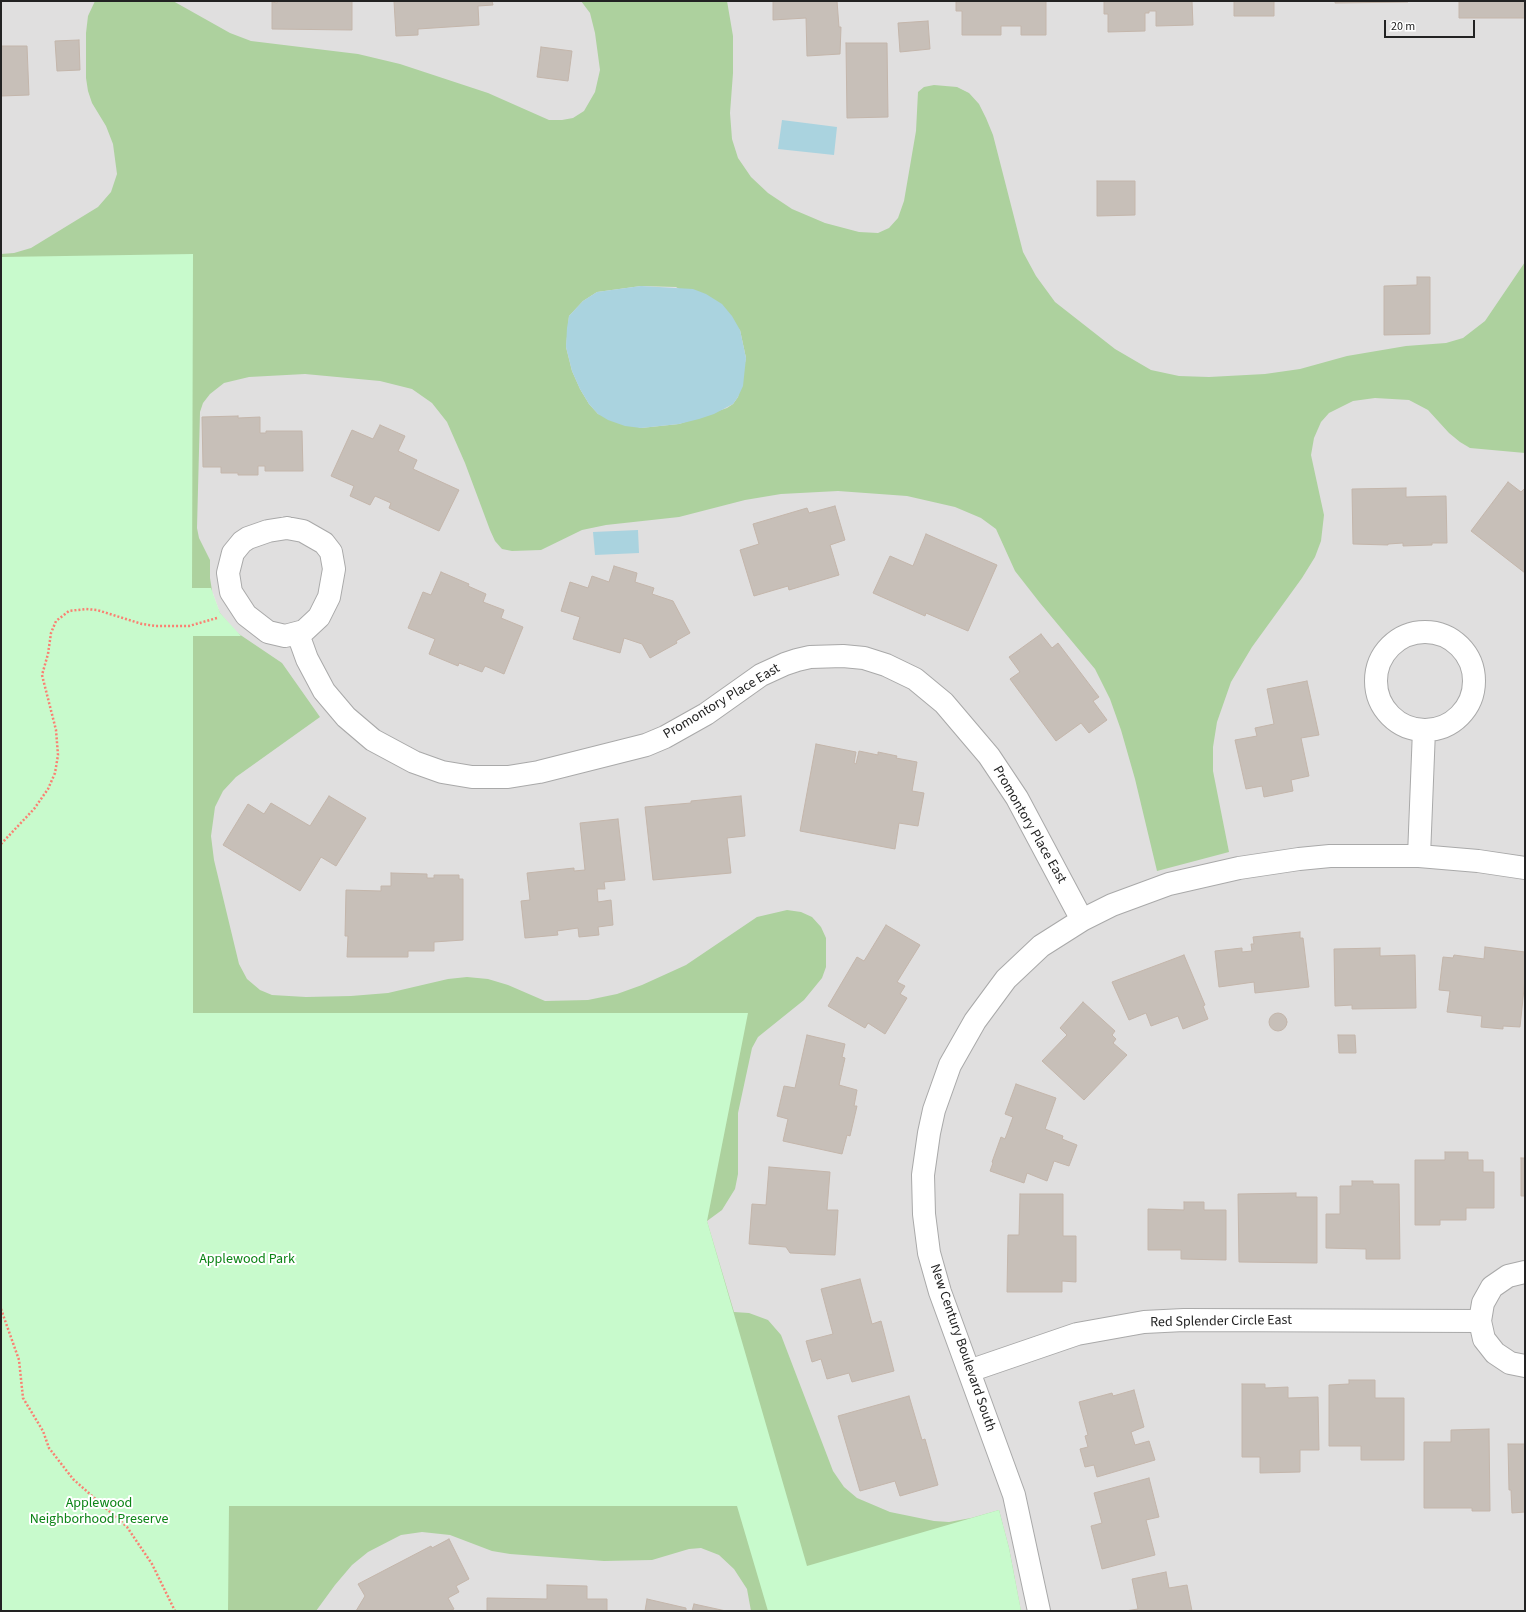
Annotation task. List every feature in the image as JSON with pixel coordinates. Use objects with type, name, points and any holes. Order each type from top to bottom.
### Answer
[{"type":"street","points":[[279,529],[296,529],[311,534],[324,543],[331,552],[334,569],[329,597],[319,618],[308,628],[298,634],[285,636],[268,632],[246,615],[232,592],[228,573],[230,559],[237,547],[248,538],[279,529]]},
{"type":"street","points":[[1428,632],[1446,637],[1462,648],[1471,664],[1474,683],[1469,701],[1459,717],[1443,727],[1424,730],[1405,726],[1389,714],[1379,698],[1376,679],[1381,660],[1392,645],[1409,635],[1428,632]]},
{"type":"street","name":"Promontory Place East","points":[[298,634],[307,659],[324,691],[346,717],[364,733],[384,747],[414,762],[442,772],[472,777],[508,777],[539,772],[612,755],[646,745],[665,737],[706,714],[761,675],[797,660],[816,657],[844,656],[864,658],[886,665],[915,679],[944,703],[989,756],[1017,798],[1082,920]]},
{"type":"street","points":[[1419,856],[1424,730]]},
{"type":"street","name":"New Century Boulevard South","points":[[1039,1611],[1014,1496],[940,1292],[926,1232],[923,1175],[934,1110],[941,1087],[957,1051],[989,1000],[1006,979],[1031,954],[1082,920],[1112,905],[1151,890],[1201,876],[1239,868],[1330,856],[1419,856],[1478,861],[1525,868]]},
{"type":"street","points":[[1525,1272],[1508,1276],[1492,1287],[1483,1303],[1480,1321],[1484,1339],[1495,1354],[1510,1363],[1525,1366]]},
{"type":"street","name":"Red Splender Circle East","points":[[969,1371],[1077,1334],[1144,1322],[1184,1320],[1480,1321]]},
{"type":"path","points":[[1,844],[34,809],[48,789],[56,772],[58,755],[56,730],[42,675],[48,654],[51,633],[56,621],[69,611],[86,609],[97,610],[142,624],[189,626],[222,616],[240,606]]},
{"type":"path","points":[[1,1309],[15,1344],[19,1360],[23,1398],[43,1431],[49,1448],[73,1479],[127,1527],[152,1564],[175,1611]]},
{"type":"shaded area","points":[[1,1],[1525,1],[1525,1611],[1021,1611],[1003,1525],[807,1566],[707,1221],[193,1013],[193,636],[236,632],[220,613],[211,588],[1,257]]},
{"type":"shaded area","points":[[228,1506],[737,1506],[768,1611],[228,1611]]},
{"type":"green space","name":"Applewood Neighborhood Preserve","points":[[95,1],[173,1],[230,33],[251,41],[358,54],[400,64],[488,93],[549,120],[562,120],[573,118],[584,111],[595,92],[600,70],[595,33],[590,13],[581,1],[727,1],[733,36],[733,73],[730,113],[732,139],[738,158],[751,177],[768,193],[792,209],[825,223],[859,232],[878,233],[889,228],[898,218],[904,201],[916,131],[918,92],[924,87],[934,85],[957,87],[969,93],[979,104],[986,118],[993,135],[1023,252],[1036,276],[1055,302],[1115,349],[1151,370],[1179,376],[1209,377],[1265,374],[1300,369],[1347,356],[1406,346],[1446,343],[1463,338],[1485,321],[1525,262],[1525,453],[1470,448],[1449,433],[1428,410],[1409,400],[1375,398],[1353,401],[1329,413],[1321,422],[1314,438],[1311,455],[1324,515],[1321,541],[1315,557],[1302,578],[1252,647],[1231,682],[1217,722],[1213,747],[1213,771],[1229,852],[1157,871],[1135,779],[1121,730],[1110,699],[1095,669],[1015,571],[996,529],[981,518],[955,507],[907,496],[838,491],[781,494],[745,500],[679,517],[606,525],[582,530],[541,550],[512,551],[502,549],[495,541],[465,463],[447,422],[432,403],[412,389],[380,381],[305,374],[249,377],[224,383],[210,394],[203,403],[200,412],[197,528],[199,538],[210,560],[210,578],[213,597],[220,613],[236,632],[282,663],[320,717],[236,777],[223,791],[215,807],[211,836],[214,860],[239,964],[247,979],[260,990],[272,995],[306,997],[388,993],[448,979],[467,977],[488,979],[508,985],[545,1001],[588,1000],[617,994],[642,985],[686,965],[757,917],[787,910],[801,912],[812,917],[821,927],[826,938],[826,967],[822,978],[804,1000],[758,1037],[752,1048],[738,1113],[738,1174],[735,1189],[722,1210],[707,1221],[734,1312],[749,1313],[768,1320],[781,1335],[833,1471],[844,1487],[857,1498],[890,1512],[934,1521],[949,1522],[971,1518],[999,1510],[1009,1548],[1021,1611],[751,1611],[747,1589],[734,1569],[719,1555],[701,1548],[689,1549],[652,1560],[604,1561],[510,1554],[492,1551],[450,1535],[422,1532],[401,1535],[368,1552],[352,1565],[316,1611],[1,1611],[1,254],[14,253],[31,248],[98,207],[111,192],[117,174],[113,144],[106,126],[92,103],[86,78],[86,33],[88,16]],"holes":[[[641,286],[676,287],[740,330],[746,358],[738,397],[733,404],[727,408],[679,424],[641,428],[598,414],[589,404],[572,371],[566,347],[569,316],[583,301],[597,292]]]},
{"type":"green space","name":"Applewood Park","points":[[193,254],[192,588],[211,588],[220,613],[241,636],[193,636],[193,1013],[748,1013],[707,1221],[807,1566],[999,1510],[1009,1548],[1021,1611],[768,1611],[737,1506],[229,1506],[228,1611],[1,1611],[1,257]]},
{"type":"water","points":[[782,120],[837,127],[834,155],[778,149]]},
{"type":"water","points":[[641,286],[693,289],[706,294],[722,304],[732,316],[740,330],[746,358],[743,386],[733,404],[714,414],[699,419],[679,424],[641,428],[625,426],[608,420],[598,414],[589,404],[572,371],[566,347],[569,316],[583,301],[597,292]]},
{"type":"water","points":[[638,530],[639,553],[595,555],[593,532]]},
{"type":"building","points":[[277,1],[352,1],[352,30],[272,29],[272,2],[277,3]]},
{"type":"building","points":[[394,1],[492,1],[493,5],[478,6],[479,25],[418,29],[418,35],[396,36]]},
{"type":"building","points":[[773,1],[837,1],[839,27],[841,27],[840,54],[807,56],[806,18],[773,20]]},
{"type":"building","points":[[956,1],[1046,1],[1046,35],[1021,35],[1021,26],[1001,26],[1001,35],[962,35],[962,11],[956,11]]},
{"type":"building","points":[[1104,1],[1192,1],[1193,25],[1156,26],[1156,11],[1149,11],[1149,13],[1145,13],[1145,31],[1108,32],[1108,14],[1104,14]]},
{"type":"building","points":[[1234,1],[1274,1],[1274,16],[1234,16]]},
{"type":"building","points":[[1335,1],[1408,1],[1408,2],[1335,3]]},
{"type":"building","points":[[1459,1],[1525,1],[1525,18],[1459,18]]},
{"type":"building","points":[[928,21],[930,49],[900,52],[898,23]]},
{"type":"building","points":[[79,40],[80,70],[57,71],[55,41]]},
{"type":"building","points":[[846,43],[887,43],[888,117],[847,118]]},
{"type":"building","points":[[1,46],[27,46],[29,95],[1,96]]},
{"type":"building","points":[[541,47],[572,51],[568,81],[537,77]]},
{"type":"building","points":[[1097,181],[1135,181],[1135,215],[1097,216]]},
{"type":"building","points":[[1417,277],[1430,277],[1430,334],[1384,335],[1384,286],[1417,285]]},
{"type":"building","points":[[238,416],[238,418],[260,417],[260,433],[266,433],[266,431],[302,431],[303,471],[265,471],[265,466],[258,466],[258,475],[238,475],[238,473],[221,473],[221,467],[203,467],[202,417]]},
{"type":"building","points":[[380,425],[405,436],[398,451],[417,460],[413,469],[459,490],[439,531],[389,508],[391,503],[375,496],[370,505],[350,496],[354,486],[331,476],[352,430],[373,439]]},
{"type":"building","points":[[1508,482],[1521,492],[1525,489],[1525,573],[1471,531]]},
{"type":"building","points":[[1406,488],[1406,497],[1446,496],[1447,543],[1403,546],[1403,543],[1388,545],[1353,544],[1352,489]]},
{"type":"building","points":[[835,506],[845,540],[830,545],[839,575],[789,590],[788,586],[754,596],[740,550],[759,544],[753,524],[807,508],[809,513]]},
{"type":"building","points":[[926,534],[997,565],[968,631],[926,613],[925,616],[873,593],[890,556],[913,566]]},
{"type":"building","points":[[614,566],[637,573],[635,582],[654,588],[652,594],[673,601],[690,633],[676,641],[677,643],[650,658],[642,644],[624,638],[620,653],[573,639],[580,617],[561,611],[570,582],[588,588],[592,576],[609,582]]},
{"type":"building","points":[[441,572],[469,584],[468,586],[486,594],[483,602],[504,610],[501,618],[523,627],[504,674],[485,666],[482,672],[459,663],[458,666],[429,654],[435,639],[408,628],[423,592],[431,595]]},
{"type":"building","points":[[1041,634],[1052,648],[1058,643],[1099,697],[1093,701],[1107,720],[1089,733],[1081,723],[1056,741],[1010,679],[1020,672],[1009,657]]},
{"type":"building","points":[[1307,681],[1319,735],[1301,738],[1309,776],[1291,780],[1293,791],[1264,797],[1262,786],[1246,789],[1235,740],[1257,736],[1255,728],[1274,724],[1267,689]]},
{"type":"building","points":[[816,744],[856,752],[854,763],[856,764],[859,751],[878,755],[878,752],[897,756],[896,758],[917,762],[912,791],[924,793],[918,826],[899,823],[895,849],[800,831]]},
{"type":"building","points":[[329,796],[366,818],[336,866],[321,857],[300,891],[223,845],[248,804],[264,814],[271,803],[310,826]]},
{"type":"building","points":[[741,796],[745,836],[727,838],[731,873],[653,880],[645,807],[691,803],[691,801]]},
{"type":"building","points":[[618,819],[625,880],[604,882],[605,889],[597,889],[598,902],[611,900],[613,925],[598,927],[599,935],[579,937],[578,928],[557,931],[558,935],[525,938],[521,901],[530,900],[527,873],[574,868],[574,871],[585,870],[580,823]]},
{"type":"building","points":[[391,873],[427,874],[427,878],[434,878],[434,875],[459,875],[459,879],[463,879],[463,940],[434,942],[434,951],[408,951],[408,957],[347,957],[348,936],[345,936],[346,890],[381,891],[381,886],[391,886]]},
{"type":"building","points":[[886,925],[920,945],[897,982],[905,986],[900,994],[907,998],[885,1034],[868,1023],[865,1028],[828,1006],[857,957],[864,961]]},
{"type":"building","points":[[1300,932],[1300,938],[1303,938],[1309,987],[1255,993],[1254,982],[1219,987],[1215,951],[1242,948],[1242,952],[1252,951],[1251,944],[1254,944],[1253,937]]},
{"type":"building","points":[[1485,947],[1525,952],[1525,979],[1520,1027],[1503,1026],[1503,1029],[1481,1027],[1482,1016],[1447,1012],[1450,991],[1439,990],[1443,957],[1453,958],[1454,955],[1484,959]]},
{"type":"building","points":[[1380,948],[1380,956],[1415,955],[1416,1008],[1352,1009],[1352,1005],[1335,1006],[1334,949]]},
{"type":"building","points":[[1184,955],[1205,1005],[1203,1006],[1208,1019],[1183,1029],[1178,1016],[1151,1026],[1146,1013],[1129,1020],[1112,982]]},
{"type":"building","points":[[1083,1002],[1115,1031],[1112,1035],[1116,1039],[1113,1043],[1127,1055],[1084,1100],[1042,1061],[1067,1035],[1060,1028]]},
{"type":"building","points":[[1278,1013],[1284,1016],[1287,1022],[1284,1028],[1278,1031],[1272,1028],[1269,1022],[1272,1016]]},
{"type":"building","points":[[807,1035],[845,1044],[842,1057],[845,1058],[839,1085],[857,1090],[854,1106],[857,1106],[850,1136],[847,1135],[842,1154],[783,1141],[788,1119],[777,1116],[784,1086],[795,1088]]},
{"type":"building","points":[[1338,1035],[1355,1035],[1356,1053],[1339,1053]]},
{"type":"building","points":[[1016,1084],[1056,1098],[1045,1129],[1063,1136],[1062,1139],[1077,1145],[1069,1166],[1054,1161],[1047,1181],[1027,1173],[1024,1183],[990,1171],[1001,1137],[1005,1139],[1013,1117],[1005,1114]]},
{"type":"building","points":[[1445,1152],[1468,1152],[1468,1160],[1483,1160],[1483,1172],[1494,1172],[1494,1208],[1466,1208],[1466,1220],[1440,1220],[1440,1225],[1415,1225],[1415,1160],[1445,1160]]},
{"type":"building","points":[[1521,1158],[1525,1158],[1525,1196],[1521,1196]]},
{"type":"building","points":[[769,1167],[830,1172],[827,1210],[838,1210],[835,1255],[790,1253],[786,1247],[749,1244],[752,1204],[766,1205]]},
{"type":"building","points":[[1352,1181],[1373,1181],[1373,1184],[1399,1184],[1400,1259],[1366,1259],[1366,1249],[1326,1248],[1326,1214],[1340,1214],[1340,1186],[1352,1186]]},
{"type":"building","points":[[1296,1193],[1296,1197],[1317,1197],[1317,1263],[1239,1262],[1238,1194]]},
{"type":"building","points":[[1020,1194],[1063,1194],[1063,1236],[1076,1236],[1076,1282],[1062,1281],[1062,1292],[1007,1292],[1008,1235],[1019,1235]]},
{"type":"building","points":[[1184,1202],[1204,1202],[1204,1210],[1226,1210],[1226,1260],[1181,1259],[1181,1250],[1148,1250],[1148,1209],[1184,1210]]},
{"type":"building","points":[[860,1279],[872,1324],[881,1321],[894,1371],[852,1382],[849,1373],[827,1379],[821,1359],[812,1362],[806,1341],[833,1334],[821,1289]]},
{"type":"building","points":[[1349,1380],[1375,1380],[1375,1398],[1404,1398],[1404,1460],[1361,1460],[1361,1446],[1329,1446],[1329,1385],[1349,1384]]},
{"type":"building","points":[[1242,1384],[1265,1384],[1265,1388],[1288,1387],[1288,1398],[1318,1397],[1319,1450],[1300,1450],[1300,1472],[1260,1473],[1260,1457],[1242,1457]]},
{"type":"building","points":[[1134,1390],[1144,1427],[1131,1432],[1135,1445],[1149,1441],[1155,1460],[1097,1477],[1094,1465],[1085,1467],[1080,1449],[1088,1447],[1085,1436],[1088,1435],[1079,1402],[1112,1393],[1113,1396]]},
{"type":"building","points":[[909,1396],[922,1440],[925,1439],[938,1485],[900,1496],[895,1481],[860,1491],[838,1416]]},
{"type":"building","points":[[1489,1429],[1490,1511],[1472,1511],[1472,1508],[1424,1508],[1424,1442],[1451,1442],[1451,1430]]},
{"type":"building","points":[[1508,1444],[1525,1444],[1525,1512],[1512,1513],[1511,1490],[1509,1490]]},
{"type":"building","points":[[1149,1478],[1159,1517],[1146,1520],[1155,1555],[1102,1569],[1091,1526],[1102,1523],[1094,1493]]},
{"type":"building","points":[[449,1539],[469,1579],[456,1586],[459,1592],[448,1598],[454,1609],[450,1611],[356,1611],[365,1596],[358,1584],[431,1546],[432,1548]]},
{"type":"building","points":[[1166,1572],[1169,1588],[1187,1585],[1192,1611],[1125,1611],[1138,1609],[1132,1579]]},
{"type":"building","points":[[547,1585],[587,1586],[587,1599],[607,1599],[607,1611],[487,1611],[487,1598],[547,1599]]},
{"type":"building","points":[[647,1599],[686,1608],[686,1611],[645,1611]]},
{"type":"building","points":[[694,1604],[726,1611],[692,1611]]}]
